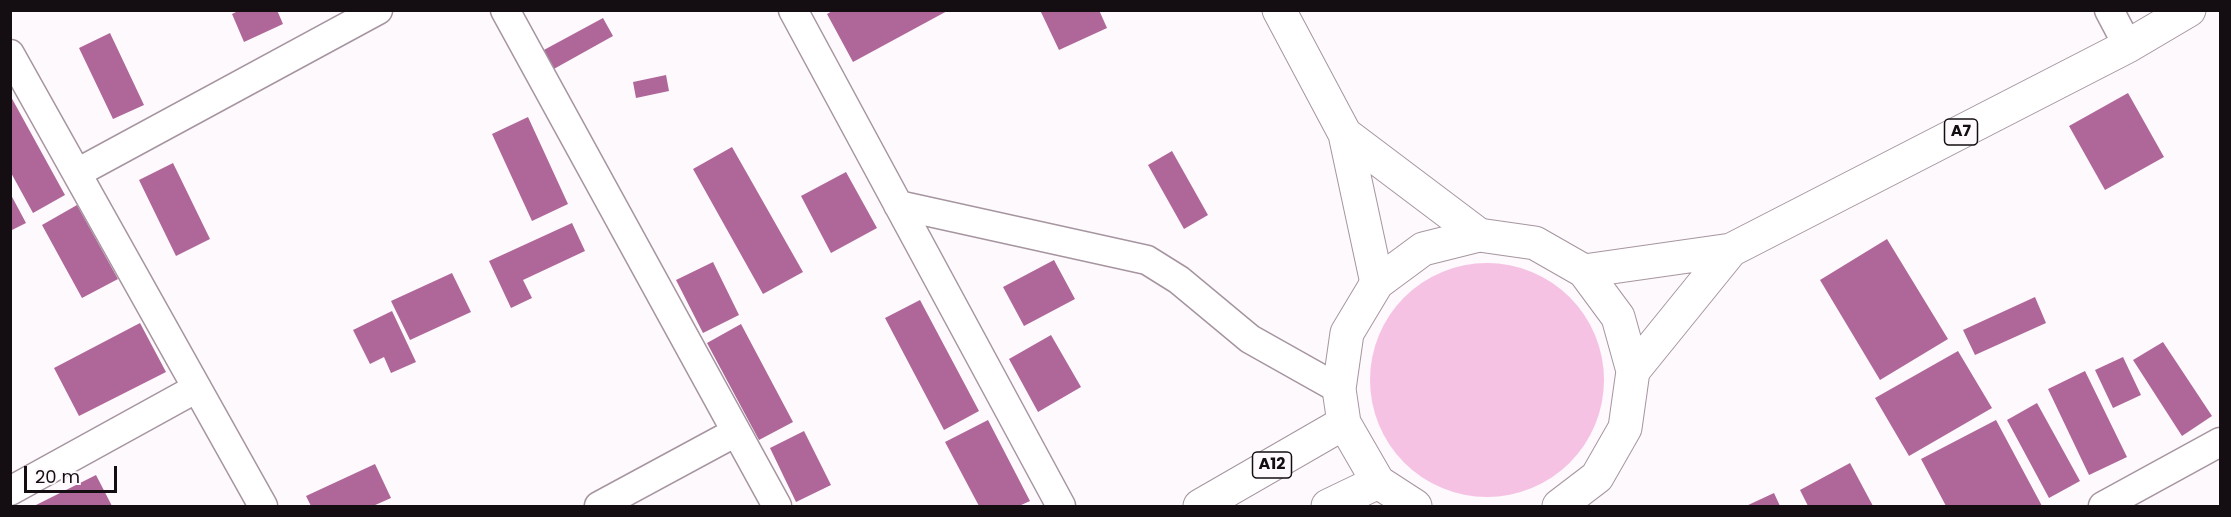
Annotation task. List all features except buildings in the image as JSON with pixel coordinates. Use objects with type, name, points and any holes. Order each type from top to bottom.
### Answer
[{"type":"main road","points":[[1279,10],[1345,134],[1377,283]]},
{"type":"main road","name":"A7","points":[[1584,271],[1731,250],[2128,46],[2189,10]]},
{"type":"main road","points":[[1345,134],[1479,235]]},
{"type":"main road","points":[[1415,507],[1378,482],[1344,423],[1339,389],[1347,333],[1377,283],[1423,249],[1479,235],[1535,243],[1584,271],[1618,317],[1633,371],[1625,428],[1600,492],[1559,507]]},
{"type":"main road","name":"A7","points":[[1633,371],[1731,250]]},
{"type":"main road","name":"A12","points":[[1200,507],[1344,423]]},
{"type":"main road","points":[[1328,507],[1378,482]]},
{"type":"street","points":[[77,173],[378,10]]},
{"type":"street","points":[[505,10],[777,507]]},
{"type":"street","points":[[793,10],[1061,507]]},
{"type":"street","points":[[2109,10],[2128,46]]},
{"type":"street","points":[[10,54],[263,507]]},
{"type":"street","points":[[898,205],[1147,260],[1179,280],[1250,339],[1339,389]]},
{"type":"street","points":[[10,490],[197,388]]},
{"type":"street","points":[[598,507],[736,432]]},
{"type":"street","points":[[2103,507],[2220,442]]},
{"type":"shaded area","points":[[1487,263],[1532,272],[1552,283],[1577,306],[1595,335],[1604,380],[1595,425],[1584,445],[1561,470],[1532,488],[1487,497],[1442,488],[1422,477],[1397,454],[1379,425],[1370,380],[1379,335],[1390,315],[1413,290],[1442,272]]}]
